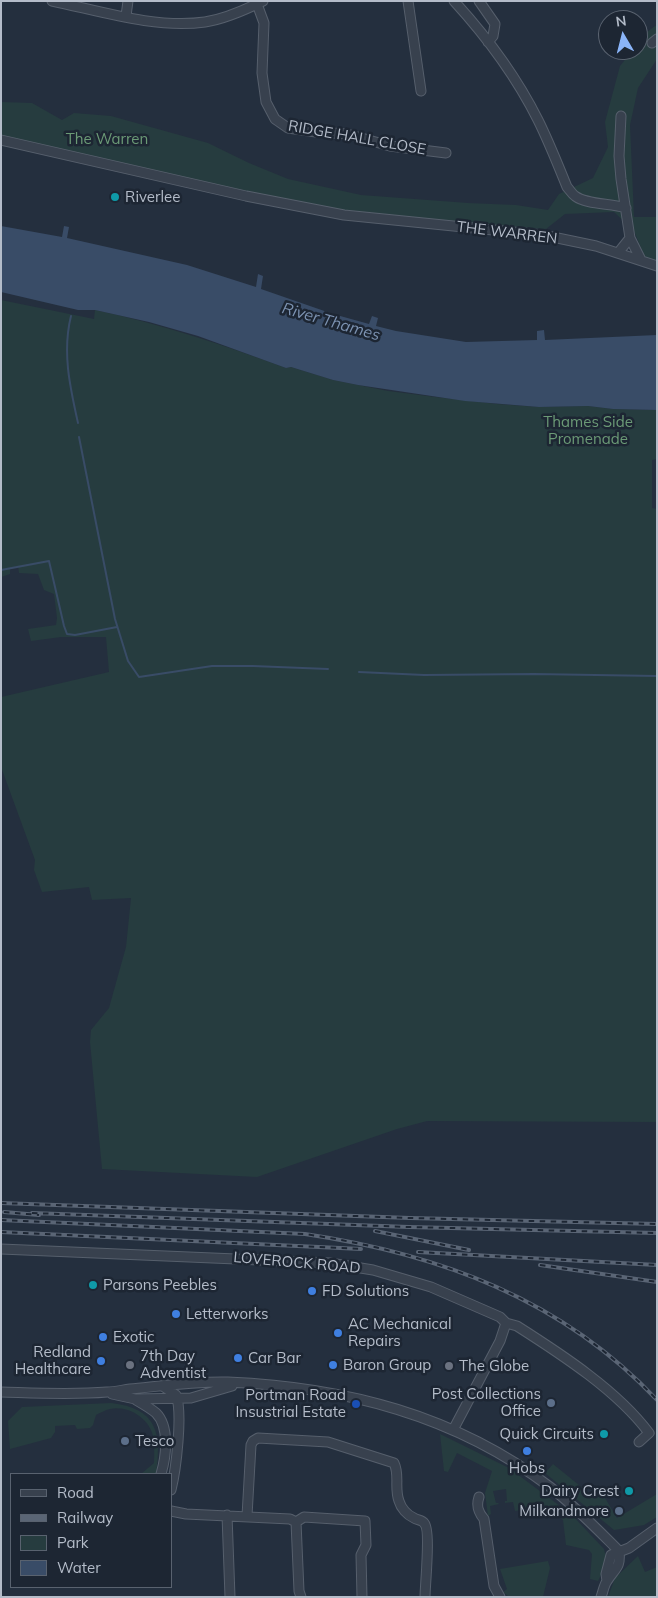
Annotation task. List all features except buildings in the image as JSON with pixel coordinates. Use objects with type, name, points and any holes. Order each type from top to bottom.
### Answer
[{"type":"street","points":[[52,1],[156,22],[185,24],[206,22],[260,3]]},
{"type":"street","points":[[126,16],[128,1]]},
{"type":"street","points":[[408,1],[421,91]]},
{"type":"street","points":[[454,1],[488,42],[538,119],[567,187],[575,196],[584,200],[616,204],[626,208]]},
{"type":"street","points":[[479,1],[495,24],[493,36],[488,42]]},
{"type":"street","name":"RIDGE HALL CLOSE","points":[[260,3],[264,23],[262,73],[266,102],[275,119],[288,128],[348,134],[390,146],[441,154]]},
{"type":"street","points":[[621,116],[619,156],[630,238],[641,260]]},
{"type":"street","name":"THE WARREN","points":[[1,140],[246,196],[336,213],[544,235],[596,246],[657,266]]},
{"type":"street","points":[[618,253],[630,238]]},
{"type":"street","name":"LOVEROCK ROAD","points":[[1,1249],[262,1259],[348,1265],[431,1287],[500,1317],[506,1323],[517,1326],[563,1357],[623,1405],[642,1423],[649,1433],[639,1442]]},
{"type":"street","points":[[453,1430],[500,1341],[506,1323]]},
{"type":"street","points":[[1,1392],[108,1392],[213,1383],[291,1386],[354,1397],[411,1414],[453,1430],[499,1454],[543,1482],[577,1509],[620,1551]]},
{"type":"street","points":[[108,1392],[135,1399],[191,1398],[242,1384]]},
{"type":"street","points":[[164,1387],[174,1392],[177,1398],[176,1470],[172,1486]]},
{"type":"street","points":[[161,1473],[165,1435],[156,1413],[155,1399],[159,1391],[164,1387]]},
{"type":"street","points":[[178,1416],[191,1398]]},
{"type":"street","points":[[135,1399],[156,1413]]},
{"type":"street","points":[[247,1516],[251,1444],[253,1440],[258,1438],[328,1442],[394,1463],[398,1471],[398,1498],[402,1508],[413,1518],[424,1522],[427,1526],[428,1545],[425,1597]]},
{"type":"street","points":[[479,1497],[477,1503],[479,1513],[484,1519],[494,1586],[500,1597]]},
{"type":"street","points":[[172,1511],[186,1514],[290,1519],[296,1522]]},
{"type":"street","points":[[227,1515],[230,1597]]},
{"type":"street","points":[[296,1522],[304,1517],[365,1521],[366,1545],[361,1555],[362,1597]]},
{"type":"street","points":[[296,1522],[299,1591],[302,1597]]},
{"type":"street","points":[[601,1597],[607,1581],[606,1574],[611,1555],[629,1548],[657,1528]]},
{"type":"green space","name":"The Warren","points":[[657,25],[657,59],[638,88],[630,125],[634,217],[657,217],[657,263],[645,258],[634,231],[614,212],[565,214],[546,229],[411,219],[345,211],[224,188],[1,141],[1,102],[32,103],[62,120],[74,113],[111,116],[208,143],[288,179],[361,195],[516,205],[548,210],[559,194],[593,178],[608,147],[605,122],[620,66],[625,60],[648,60],[648,32]]},
{"type":"green space","name":"Thames Side Promenade","points":[[1,300],[94,319],[95,310],[192,336],[286,368],[291,367],[333,380],[388,391],[539,407],[588,406],[613,409],[657,410],[657,459],[652,460],[652,508],[657,509],[657,1122],[427,1121],[397,1129],[257,1177],[102,1169],[90,1042],[91,1030],[109,1008],[126,947],[131,898],[92,900],[89,887],[42,892],[34,870],[35,860],[1,767],[1,697],[109,672],[106,637],[61,637],[31,641],[28,629],[56,625],[54,594],[44,590],[38,574],[19,573],[18,566],[10,568],[10,574],[1,577]]},
{"type":"green space","points":[[111,1403],[138,1410],[147,1417],[157,1435],[158,1459],[156,1473],[142,1473],[154,1463],[154,1443],[151,1430],[137,1414],[124,1409],[110,1409],[96,1415],[90,1428],[77,1429],[75,1425],[55,1426],[55,1432],[51,1438],[10,1449],[8,1421],[22,1407]]},
{"type":"green space","points":[[440,1434],[509,1468],[572,1515],[604,1549],[606,1557],[603,1571],[598,1581],[590,1579],[592,1554],[589,1550],[566,1545],[563,1520],[548,1507],[515,1511],[513,1502],[505,1503],[507,1501],[506,1489],[493,1491],[496,1503],[499,1504],[490,1506],[491,1514],[488,1516],[485,1493],[492,1471],[457,1453],[448,1472],[444,1471]]},
{"type":"green space","points":[[553,1464],[590,1494],[599,1488],[617,1518],[657,1494],[657,1517],[644,1525],[614,1530],[545,1473]]},
{"type":"green space","points":[[638,1556],[645,1572],[657,1567],[657,1597],[608,1597],[615,1578]]},
{"type":"green space","points":[[548,1561],[550,1568],[543,1597],[509,1597],[503,1592],[507,1589],[500,1569]]},
{"type":"water","name":"River Thames","points":[[1,226],[62,237],[64,226],[69,227],[67,238],[187,265],[256,287],[258,274],[263,276],[261,289],[333,314],[369,324],[372,316],[378,318],[376,326],[396,331],[466,342],[537,340],[537,331],[544,330],[545,340],[657,335],[657,410],[613,409],[588,406],[539,407],[465,401],[358,385],[333,380],[291,367],[286,368],[198,336],[149,322],[95,310],[78,310],[1,292]]},
{"type":"waterway","points":[[71,316],[68,329],[67,356],[78,423]]},
{"type":"waterway","points":[[79,437],[115,619],[128,661],[139,677],[212,666],[328,669]]},
{"type":"waterway","points":[[1,570],[49,561],[67,634],[75,635],[117,627]]},
{"type":"waterway","points":[[359,672],[424,675],[657,676]]},
{"type":"railway","points":[[1,1203],[410,1218],[657,1224]]},
{"type":"railway","points":[[4,1212],[39,1215]]},
{"type":"railway","points":[[32,1213],[409,1227],[657,1233]]},
{"type":"railway","points":[[1,1220],[305,1234],[403,1254],[450,1269],[496,1287],[539,1308],[581,1334],[620,1365],[657,1400]]},
{"type":"railway","points":[[375,1231],[469,1250]]},
{"type":"railway","points":[[1,1232],[361,1249]]},
{"type":"railway","points":[[418,1252],[657,1265]]},
{"type":"railway","points":[[540,1265],[657,1282]]},
{"type":"place","name":"Riverlee","points":[[115,197]]},
{"type":"place","name":"Parsons Peebles","points":[[93,1285]]},
{"type":"place","name":"FD Solutions","points":[[312,1291]]},
{"type":"place","name":"Letterworks","points":[[176,1314]]},
{"type":"place","name":"AC Mechanical Repairs","points":[[338,1333]]},
{"type":"place","name":"Exotic","points":[[103,1337]]},
{"type":"place","name":"Car Bar","points":[[238,1358]]},
{"type":"place","name":"Redland Healthcare","points":[[101,1361]]},
{"type":"place","name":"7th Day Adventist","points":[[130,1365]]},
{"type":"place","name":"Baron Group","points":[[333,1365]]},
{"type":"place","name":"The Globe","points":[[449,1366]]},
{"type":"place","name":"Post Collections Office","points":[[551,1403]]},
{"type":"place","name":"Portman Road Insustrial Estate","points":[[356,1404]]},
{"type":"place","name":"Quick Circuits","points":[[604,1434]]},
{"type":"place","name":"Tesco","points":[[125,1441]]},
{"type":"place","name":"Hobs","points":[[527,1451]]},
{"type":"place","name":"Dairy Crest","points":[[629,1491]]},
{"type":"place","name":"Milkandmore","points":[[619,1511]]}]
